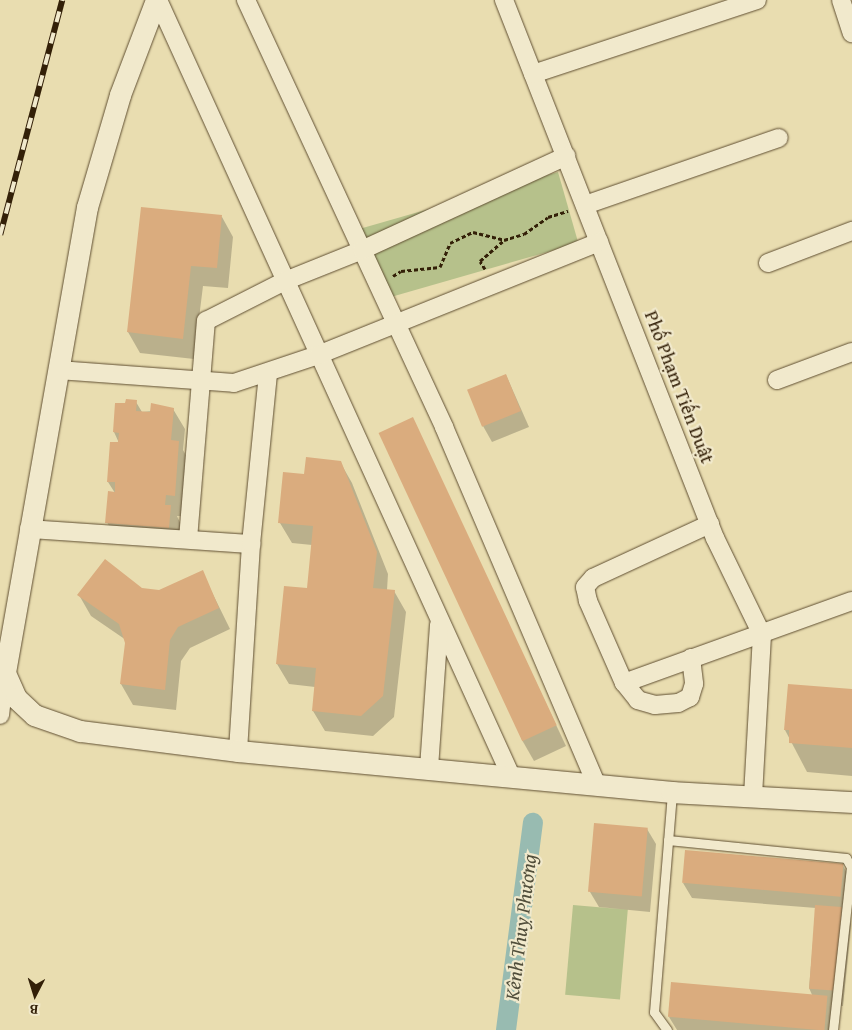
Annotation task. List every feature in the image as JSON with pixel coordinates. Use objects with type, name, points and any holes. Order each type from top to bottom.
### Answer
[{"type":"street","points":[[157,0],[511,776]]},
{"type":"street","points":[[0,715],[5,673],[29,529],[88,207],[120,95],[157,0]]},
{"type":"street","points":[[246,0],[444,427],[596,783]]},
{"type":"street","name":"Phố Phạm Tiến Duật","points":[[504,0],[710,524],[762,635],[753,797]]},
{"type":"street","points":[[533,74],[757,0]]},
{"type":"street","points":[[841,0],[852,33]]},
{"type":"street","points":[[585,205],[779,138]]},
{"type":"street","points":[[188,539],[199,382],[206,321],[285,281],[362,250],[566,156]]},
{"type":"street","points":[[768,263],[852,231]]},
{"type":"street","points":[[58,370],[199,382],[234,383],[318,355],[599,242]]},
{"type":"street","points":[[777,380],[852,352]]},
{"type":"street","points":[[238,751],[251,544],[268,373]]},
{"type":"street","points":[[691,658],[694,684],[690,697],[678,703],[655,705],[638,700],[624,683],[588,601],[586,586],[593,578],[710,524]]},
{"type":"street","points":[[29,529],[251,544]]},
{"type":"street","points":[[624,683],[691,658],[762,635],[852,601]]},
{"type":"street","points":[[430,768],[439,620]]},
{"type":"street","points":[[5,673],[16,698],[34,715],[80,731],[238,751],[596,783],[672,792],[852,802]]},
{"type":"lane","points":[[667,1030],[654,1012],[672,792]]},
{"type":"lane","points":[[668,840],[846,858],[852,867],[833,1030]]},
{"type":"path","points":[[494,285],[480,261],[504,240],[524,234],[548,217],[585,205]]},
{"type":"path","points":[[381,290],[384,280],[401,271],[440,266],[450,243],[473,232],[504,240]]},
{"type":"green space","points":[[558,172],[578,243],[381,300],[361,229]]},
{"type":"green space","points":[[573,905],[628,910],[620,999],[565,995]]},
{"type":"building","points":[[141,207],[222,215],[217,268],[191,266],[183,339],[127,332]]},
{"type":"building","points":[[506,374],[521,411],[482,427],[467,390]]},
{"type":"building","points":[[126,399],[137,400],[136,411],[150,412],[151,403],[174,408],[171,440],[179,441],[175,496],[166,495],[165,505],[171,505],[169,528],[105,523],[108,491],[115,492],[115,482],[107,482],[110,442],[118,442],[119,433],[113,432],[115,403],[125,403]]},
{"type":"building","points":[[413,417],[557,725],[522,741],[379,433]]},
{"type":"building","points":[[306,457],[341,461],[377,552],[373,588],[395,590],[383,696],[361,716],[312,711],[316,668],[276,664],[284,586],[307,588],[313,526],[278,523],[283,472],[304,474]]},
{"type":"building","points":[[105,559],[142,588],[159,590],[203,570],[219,608],[178,627],[170,640],[165,690],[120,684],[125,643],[119,624],[77,595]]},
{"type":"building","points":[[788,684],[852,689],[852,748],[789,743],[789,730],[784,730]]},
{"type":"building","points":[[594,823],[648,828],[642,896],[588,892]]},
{"type":"building","points":[[685,850],[843,864],[841,897],[682,883]]},
{"type":"building","points":[[815,905],[842,907],[836,991],[809,989]]},
{"type":"building","points":[[671,982],[827,996],[824,1030],[668,1017]]},
{"type":"waterway","name":"Kênh Thuỵ Phương","points":[[506,1030],[533,823]]},
{"type":"railway","points":[[0,235],[62,0]]}]
